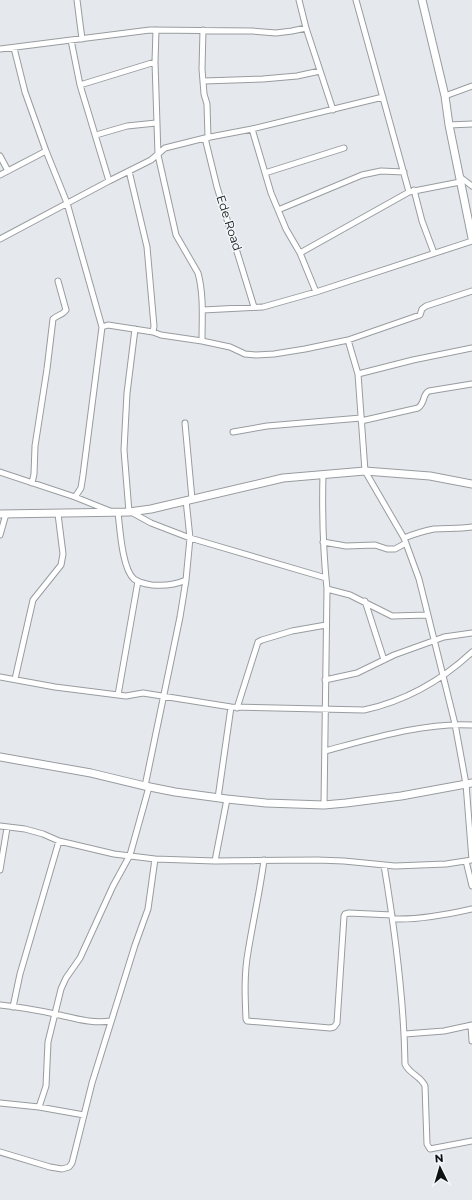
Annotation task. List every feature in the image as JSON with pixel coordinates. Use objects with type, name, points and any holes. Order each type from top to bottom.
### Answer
[{"type":"street","points":[[77,0],[82,39]]},
{"type":"street","points":[[299,0],[306,28],[333,110]]},
{"type":"street","points":[[356,0],[404,172],[434,253]]},
{"type":"street","points":[[203,310],[263,307],[316,292],[472,240],[459,179],[445,96],[422,0]]},
{"type":"street","points":[[0,49],[156,30],[276,32],[306,28]]},
{"type":"street","points":[[156,30],[155,62],[158,155],[176,235],[198,274],[203,310],[202,341]]},
{"type":"street","name":"Ede Road","points":[[203,30],[202,51],[204,94],[207,104],[206,138],[217,188],[254,307]]},
{"type":"street","points":[[71,40],[80,85],[109,181]]},
{"type":"street","points":[[14,48],[25,92],[67,203],[102,327],[81,488],[75,497]]},
{"type":"street","points":[[80,85],[155,62]]},
{"type":"street","points":[[204,81],[263,79],[297,76],[320,71]]},
{"type":"street","points":[[445,96],[472,86]]},
{"type":"street","points":[[0,239],[152,160],[165,148],[383,98]]},
{"type":"street","points":[[96,135],[127,126],[156,123]]},
{"type":"street","points":[[449,125],[472,124]]},
{"type":"street","points":[[252,129],[271,193],[286,229],[300,253],[316,292]]},
{"type":"street","points":[[265,172],[344,148]]},
{"type":"street","points":[[0,175],[46,150]]},
{"type":"street","points":[[0,156],[8,171]]},
{"type":"street","points":[[129,171],[147,247],[154,326],[153,332]]},
{"type":"street","points":[[278,210],[362,175],[381,171],[404,172]]},
{"type":"street","points":[[300,253],[411,191],[459,179],[472,186]]},
{"type":"street","points":[[32,483],[34,474],[35,446],[53,320],[56,316],[65,312],[66,310],[58,281]]},
{"type":"street","points":[[102,327],[108,325],[202,341],[230,347],[245,354],[274,354],[348,340],[420,314],[422,308],[426,306],[472,291]]},
{"type":"street","points":[[130,512],[124,450],[127,392],[135,329]]},
{"type":"street","points":[[348,340],[358,374],[365,471],[405,540],[419,579],[469,784],[470,860],[472,886]]},
{"type":"street","points":[[358,374],[413,360],[472,348]]},
{"type":"street","points":[[232,432],[267,426],[361,419],[418,408],[422,405],[425,394],[429,391],[472,384]]},
{"type":"street","points":[[39,1107],[46,1086],[48,1042],[61,989],[66,978],[80,958],[113,886],[130,855],[147,787],[186,580],[190,538],[185,423]]},
{"type":"street","points":[[0,535],[3,514],[130,512],[283,478],[365,471],[430,476],[472,484]]},
{"type":"street","points":[[0,472],[75,497],[116,513]]},
{"type":"street","points":[[323,474],[324,542],[327,589],[324,805]]},
{"type":"street","points":[[130,512],[151,523],[190,538],[326,578]]},
{"type":"street","points":[[116,513],[124,558],[128,571],[133,578],[146,584],[157,585],[175,585],[186,580]]},
{"type":"street","points":[[15,679],[33,600],[61,565],[63,554],[58,514]]},
{"type":"street","points":[[324,542],[346,546],[375,545],[388,549],[395,549],[405,540],[419,532],[436,529],[472,527]]},
{"type":"street","points":[[118,695],[138,581]]},
{"type":"street","points":[[327,589],[350,595],[365,601],[392,616],[428,616]]},
{"type":"street","points":[[365,601],[384,660]]},
{"type":"street","points":[[237,708],[258,642],[292,631],[326,625]]},
{"type":"street","points":[[325,680],[357,673],[384,660],[444,637],[472,633]]},
{"type":"street","points":[[0,677],[55,687],[126,696],[143,693],[237,708],[364,710],[384,706],[420,690],[462,662],[472,652]]},
{"type":"street","points":[[218,798],[231,707]]},
{"type":"street","points":[[325,751],[380,737],[443,724],[472,725]]},
{"type":"street","points":[[0,757],[91,773],[147,787],[218,798],[266,803],[324,805],[402,796],[469,784]]},
{"type":"street","points":[[215,861],[227,799]]},
{"type":"street","points":[[0,826],[30,830],[58,841],[114,854],[155,859],[215,861],[344,861],[395,866],[439,864],[470,860]]},
{"type":"street","points":[[0,870],[8,828]]},
{"type":"street","points":[[13,1007],[20,974],[58,841]]},
{"type":"street","points":[[0,1152],[50,1167],[62,1169],[72,1163],[92,1083],[110,1021],[148,909],[155,859]]},
{"type":"street","points":[[264,860],[248,952],[245,992],[247,1021],[330,1028],[334,1027],[337,1023],[344,916],[349,912],[406,920],[429,918],[472,909]]},
{"type":"street","points":[[384,865],[393,917],[400,976],[405,1034],[405,1064],[407,1068],[423,1082],[425,1086],[428,1148],[430,1149],[472,1141]]},
{"type":"street","points":[[0,1005],[92,1022],[110,1021]]},
{"type":"street","points":[[405,1034],[444,1031],[472,1025],[472,1041]]},
{"type":"street","points":[[0,1103],[39,1107],[84,1115]]}]
